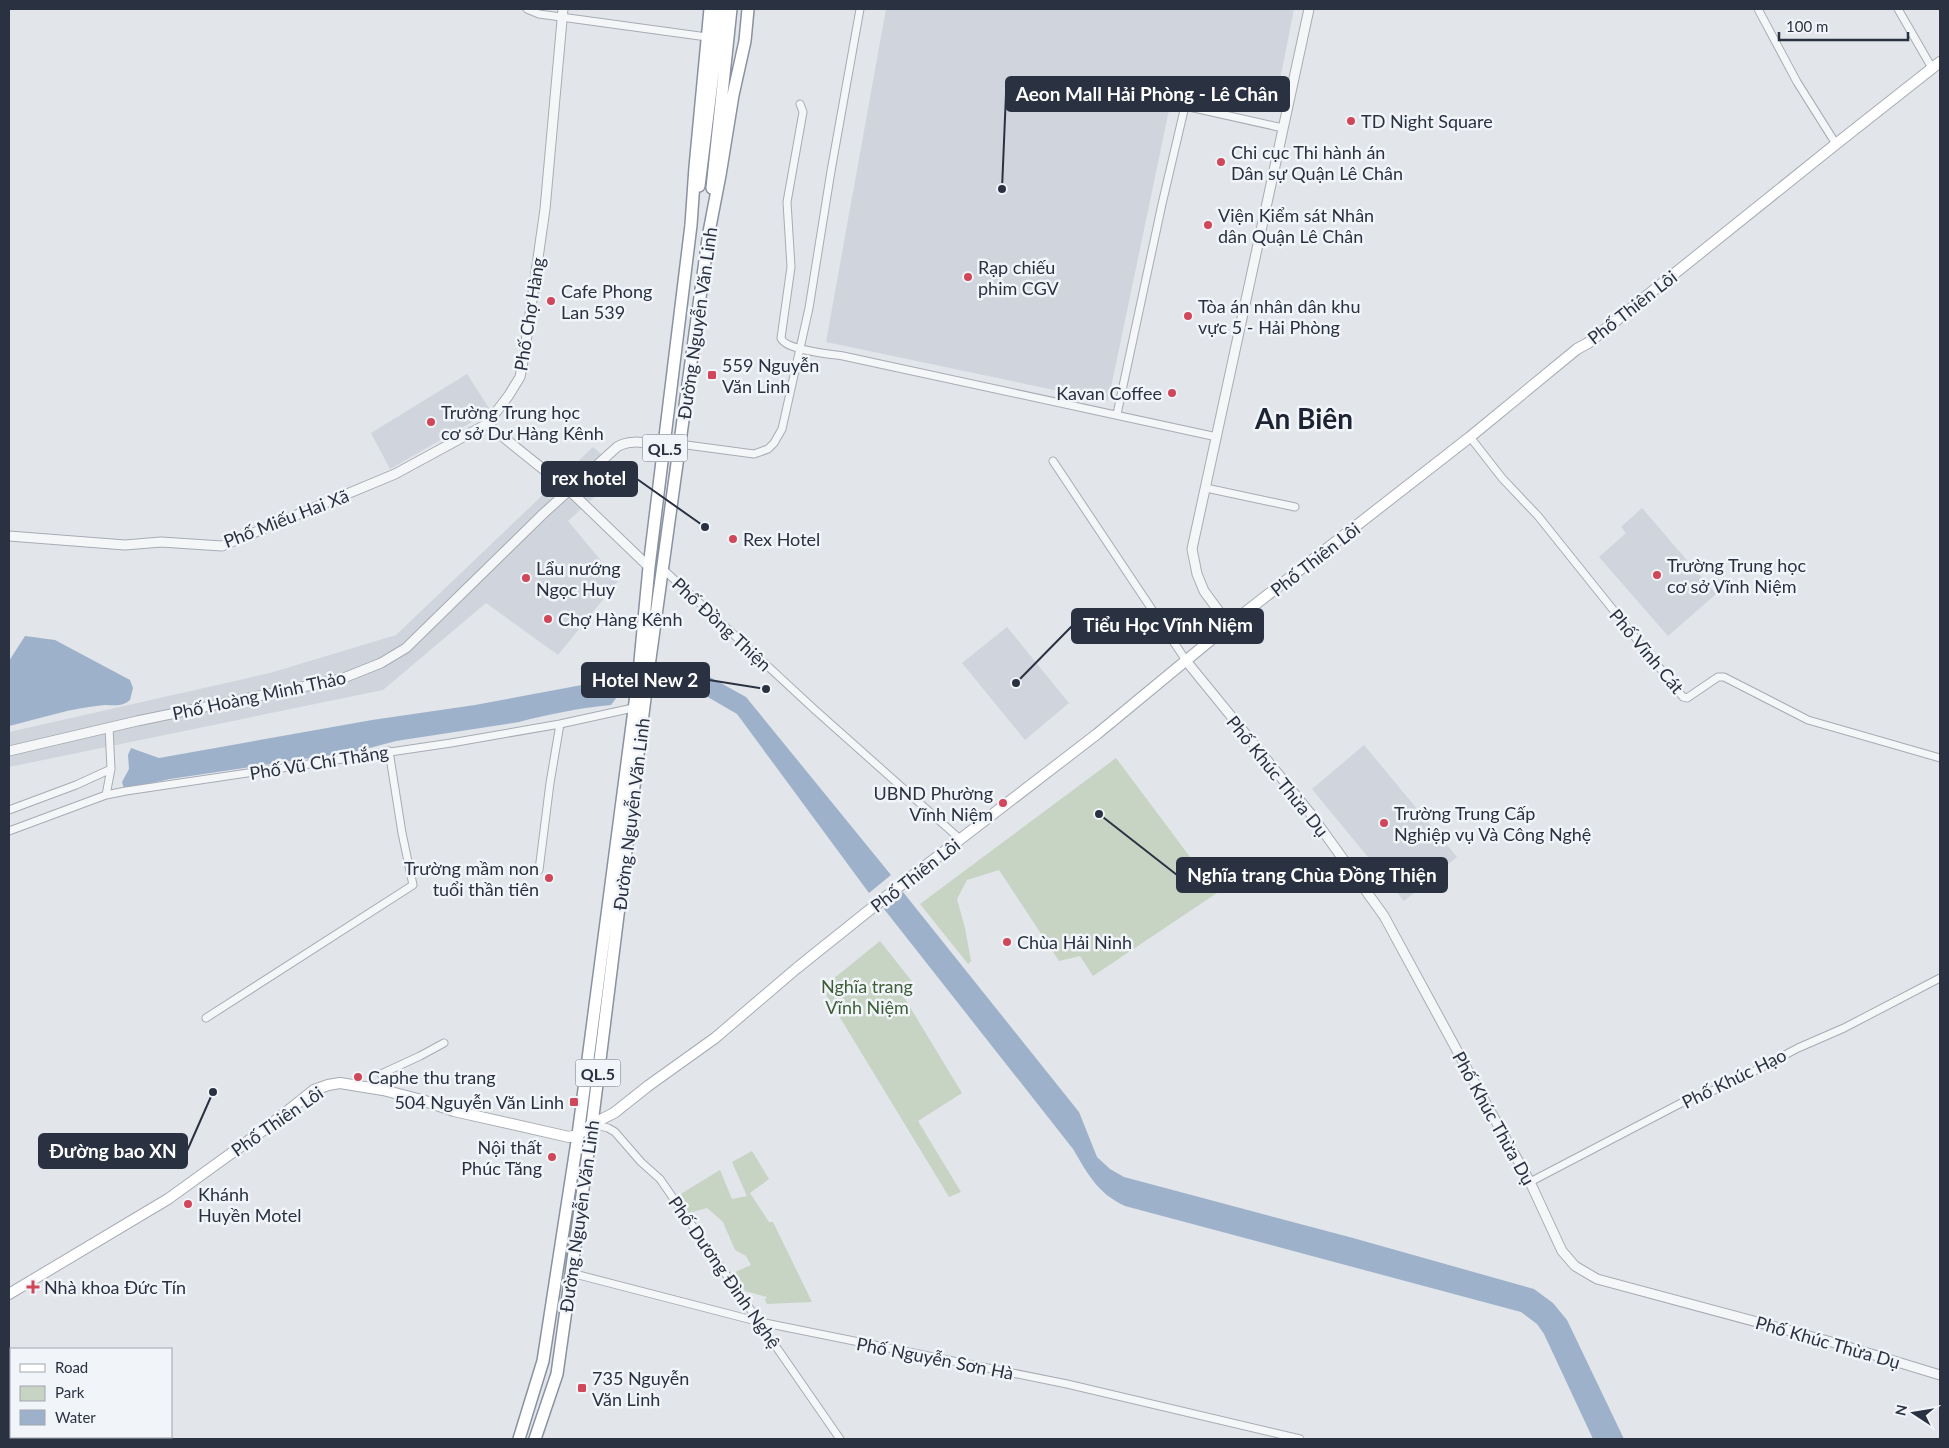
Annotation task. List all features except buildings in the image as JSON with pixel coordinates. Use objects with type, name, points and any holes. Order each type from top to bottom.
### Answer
[{"type":"highway","name":"Đường Nguyễn Văn Linh","points":[[519,1439],[543,1361],[578,1135],[638,672],[691,225],[710,9]]},
{"type":"highway","name":"QL.5","points":[[691,225],[702,171],[721,9]]},
{"type":"highway","name":"QL.5","points":[[709,232],[713,171],[731,9]]},
{"type":"highway","name":"Đường Nguyễn Văn Linh","points":[[535,1439],[557,1374],[592,1124],[645,702],[709,232],[733,95],[746,41],[748,9]]},
{"type":"main road","name":"Phố Thiên Lôi","points":[[9,1294],[168,1199],[269,1126],[314,1090],[328,1085],[340,1083],[384,1090],[489,1119],[569,1137],[578,1135],[592,1124],[614,1113],[717,1036],[878,903],[1097,734],[1229,625],[1470,437],[1577,349],[1596,337],[1936,65]]},
{"type":"street","points":[[527,9],[539,14],[563,13],[707,37]]},
{"type":"street","points":[[680,444],[754,454],[768,449],[782,429],[801,350],[860,9]]},
{"type":"street","points":[[1229,625],[1204,591],[1197,574],[1192,549],[1309,9]]},
{"type":"street","points":[[1758,9],[1798,82],[1836,144]]},
{"type":"street","points":[[1898,9],[1936,65]]},
{"type":"street","name":"Phố Chợ Hàng","points":[[487,424],[520,377],[524,356],[545,209],[563,13]]},
{"type":"street","points":[[800,104],[803,112],[787,202],[791,267],[780,338],[783,342],[801,350],[843,356],[1118,414],[1217,437]]},
{"type":"street","points":[[1118,414],[1162,204],[1185,106],[1283,128]]},
{"type":"street","points":[[487,424],[569,490],[649,567]]},
{"type":"street","name":"Phố Miếu Hai Xã","points":[[9,536],[125,545],[161,542],[222,546],[395,474],[487,424]]},
{"type":"street","name":"Phố Vĩnh Cát","points":[[1470,437],[1502,478],[1538,516],[1683,697],[1688,698],[1718,677],[1724,677],[1808,720],[1940,758]]},
{"type":"street","name":"Phố Hoàng Minh Thảo","points":[[9,751],[109,727],[341,679],[381,663],[406,648],[569,490],[623,444],[631,442],[665,445]]},
{"type":"street","points":[[1053,461],[1186,662]]},
{"type":"street","points":[[1206,488],[1295,507]]},
{"type":"street","name":"Phố Đồng Thiện","points":[[664,570],[814,709],[960,839]]},
{"type":"street","name":"Phố Khúc Thừa Dụ","points":[[1186,662],[1310,813],[1384,916],[1530,1182],[1562,1251],[1575,1266],[1597,1278],[1835,1343],[1940,1374]]},
{"type":"street","name":"Phố Vũ Chí Thắng","points":[[9,831],[106,795],[451,743],[560,724],[633,708]]},
{"type":"street","points":[[539,870],[560,724]]},
{"type":"street","points":[[106,795],[111,769],[109,727]]},
{"type":"street","points":[[206,1018],[413,885],[402,833],[389,751]]},
{"type":"street","points":[[9,810],[76,785],[111,769]]},
{"type":"street","name":"Phố Khúc Hạo","points":[[1530,1182],[1685,1101],[1730,1084],[1940,978]]},
{"type":"street","points":[[381,1074],[444,1043]]},
{"type":"street","name":"Phố Dương Đình Nghệ","points":[[592,1124],[615,1132],[641,1162],[660,1179],[840,1439]]},
{"type":"street","name":"Phố Nguyễn Sơn Hà","points":[[571,1273],[760,1322],[1068,1384],[1300,1439]]},
{"type":"shaded area","points":[[886,9],[1294,9],[1274,110],[1173,91],[1107,401],[826,342]]},
{"type":"shaded area","name":"Trường Trung học cơ sở Dư Hàng Kênh","points":[[467,374],[491,411],[390,469],[371,433]]},
{"type":"shaded area","name":"Chợ Hàng Kênh","points":[[593,447],[622,472],[568,521],[618,581],[558,655],[486,603],[383,690],[9,767],[9,732],[270,673],[396,635]]},
{"type":"shaded area","name":"Trường Trung học cơ sở Vĩnh Niệm","points":[[1642,508],[1716,594],[1668,636],[1599,557],[1626,533],[1621,527]]},
{"type":"shaded area","points":[[1007,627],[1069,703],[1025,740],[962,663]]},
{"type":"shaded area","name":"Trường Trung Cấp Nghiệp vụ Và Công Nghệ","points":[[1364,745],[1457,857],[1404,901],[1312,789]]},
{"type":"green space","points":[[1116,758],[1217,893],[1093,976],[1080,956],[1059,961],[999,870],[967,880],[957,899],[971,961],[968,964],[920,904]]},
{"type":"green space","name":"Nghĩa trang Vĩnh Niệm","points":[[880,941],[914,984],[902,994],[962,1093],[918,1121],[961,1192],[949,1197],[822,988]]},
{"type":"green space","points":[[752,1151],[769,1179],[750,1193],[769,1222],[773,1222],[812,1302],[767,1304],[765,1300],[767,1297],[745,1291],[733,1273],[751,1265],[746,1256],[735,1250],[723,1222],[707,1208],[689,1213],[679,1195],[720,1170],[732,1199],[747,1196],[732,1162]]},
{"type":"water","points":[[25,636],[55,640],[130,680],[133,688],[130,700],[121,705],[80,708],[9,726],[9,661]]},
{"type":"water","points":[[673,674],[708,676],[746,697],[891,875],[869,893],[737,714],[706,696],[672,693]]},
{"type":"water","points":[[617,677],[622,680],[620,693],[611,705],[542,716],[519,722],[396,741],[358,751],[170,779],[124,789],[122,782],[129,769],[128,755],[131,748],[159,758],[372,720],[475,705]]},
{"type":"water","points":[[903,892],[1079,1112],[1097,1157],[1110,1169],[1124,1177],[1353,1238],[1534,1289],[1553,1303],[1567,1320],[1624,1439],[1593,1439],[1544,1334],[1537,1324],[1521,1312],[1125,1206],[1107,1195],[1094,1182],[1073,1149],[884,909]]},
{"type":"place","name":"TD Night Square","points":[[1351,121]]},
{"type":"place","name":"Chi cục Thi hành án Dân sự Quận Lê Chân","points":[[1221,162]]},
{"type":"place","name":"Aeon Mall Hải Phòng - Lê Chân","points":[[1002,189]]},
{"type":"place","name":"Viện Kiểm sát Nhân dân Quận Lê Chân","points":[[1208,225]]},
{"type":"place","name":"Rạp chiếu phim CGV","points":[[968,277]]},
{"type":"place","name":"Cafe Phong Lan 539","points":[[551,301]]},
{"type":"place","name":"Tòa án nhân dân khu vực 5 - Hải Phòng","points":[[1188,316]]},
{"type":"place","name":"559 Nguyễn Văn Linh","points":[[712,375]]},
{"type":"place","name":"Kavan Coffee","points":[[1172,393]]},
{"type":"place","name":"Trường Trung học cơ sở Dư Hàng Kênh","points":[[431,422]]},
{"type":"place","name":"rex hotel","points":[[705,527]]},
{"type":"place","name":"Rex Hotel","points":[[733,539]]},
{"type":"place","name":"Trường Trung học cơ sở Vĩnh Niệm","points":[[1657,575]]},
{"type":"place","name":"Lẩu nướng Ngọc Huy","points":[[526,578]]},
{"type":"place","name":"Chợ Hàng Kênh","points":[[548,619]]},
{"type":"place","name":"Tiểu Học Vĩnh Niệm","points":[[1016,683]]},
{"type":"place","name":"Hotel New 2","points":[[766,689]]},
{"type":"place","name":"UBND Phường Vĩnh Niệm","points":[[1003,803]]},
{"type":"place","name":"Nghĩa trang Chùa Đồng Thiện","points":[[1099,814]]},
{"type":"place","name":"Trường Trung Cấp Nghiệp vụ Và Công Nghệ","points":[[1384,823]]},
{"type":"place","name":"Trường mầm non tuổi thần tiên","points":[[549,878]]},
{"type":"place","name":"Chùa Hải Ninh","points":[[1007,942]]},
{"type":"place","name":"Caphe thu trang","points":[[358,1077]]},
{"type":"place","name":"Đường bao XN","points":[[213,1092]]},
{"type":"place","name":"504 Nguyễn Văn Linh","points":[[574,1102]]},
{"type":"place","name":"Nội thất Phúc Tăng","points":[[552,1157]]},
{"type":"place","name":"Khánh Huyền Motel","points":[[188,1204]]},
{"type":"place","name":"Nhà khoa Đức Tín","points":[[33,1287]]},
{"type":"place","name":"735 Nguyễn Văn Linh","points":[[582,1388]]},
{"type":"district","name":"An Biên","points":[[1304,418]]}]
